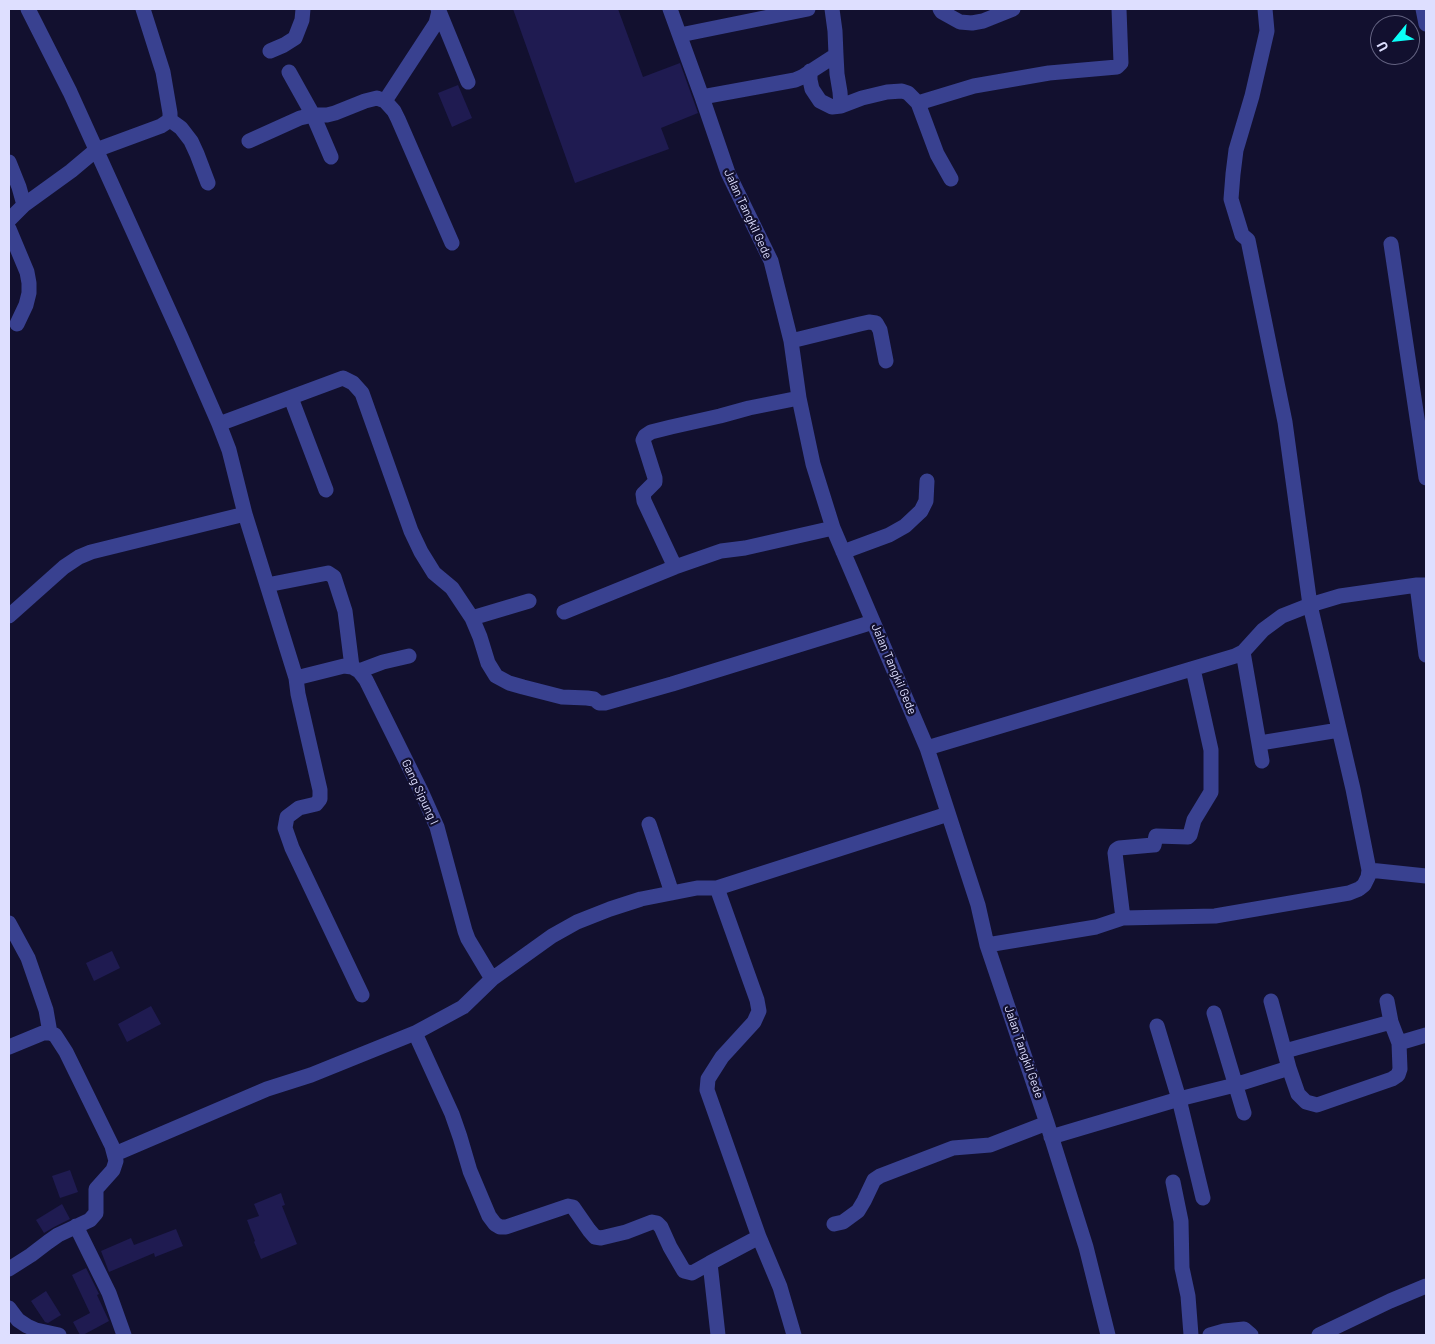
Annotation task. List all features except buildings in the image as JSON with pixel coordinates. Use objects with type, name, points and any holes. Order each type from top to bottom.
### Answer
[{"type":"street","points":[[28,9],[70,92],[182,337],[229,450],[245,514],[296,678],[320,790],[320,800],[316,804],[299,808],[287,817],[285,828],[292,848],[362,994]]},
{"type":"street","points":[[143,9],[163,72],[170,120]]},
{"type":"street","points":[[270,51],[295,38],[302,20],[303,9]]},
{"type":"street","name":"Jalan Tangkil Gede","points":[[670,9],[728,173],[771,261],[791,342],[799,398],[813,464],[833,528],[927,748],[978,905],[987,945],[1050,1130],[1086,1247],[1108,1335]]},
{"type":"street","points":[[680,35],[808,9]]},
{"type":"street","points":[[832,9],[841,106]]},
{"type":"street","points":[[940,9],[960,22],[972,23],[983,21],[1013,9]]},
{"type":"street","points":[[918,103],[974,86],[1048,73],[1117,67],[1121,63],[1119,9]]},
{"type":"street","points":[[987,945],[1096,927],[1122,918],[1215,916],[1349,893],[1359,889],[1368,878],[1369,870],[1354,789],[1310,605],[1285,422],[1248,240],[1242,235],[1231,198],[1236,150],[1252,96],[1267,31],[1266,9]]},
{"type":"street","points":[[1423,9],[1426,24]]},
{"type":"street","points":[[439,10],[468,82]]},
{"type":"street","points":[[385,101],[425,42],[436,23],[439,10]]},
{"type":"street","points":[[702,97],[795,80],[836,55]]},
{"type":"street","points":[[810,71],[812,89],[820,101],[832,107],[887,92],[902,91],[908,93],[918,103],[936,154],[951,179]]},
{"type":"street","points":[[289,72],[313,115],[331,157]]},
{"type":"street","points":[[249,141],[300,118],[336,113],[377,98],[385,101],[394,111],[401,124],[452,243]]},
{"type":"street","points":[[9,220],[24,206],[96,150],[161,126],[170,120]]},
{"type":"street","points":[[170,120],[181,128],[191,141],[208,183]]},
{"type":"street","points":[[9,162],[24,206]]},
{"type":"street","points":[[9,229],[27,272],[29,283],[26,305],[17,324]]},
{"type":"street","points":[[1392,244],[1426,478]]},
{"type":"street","points":[[791,342],[869,322],[876,324],[880,330],[886,361]]},
{"type":"street","points":[[219,424],[343,378],[353,384],[362,393],[414,538],[421,552],[434,572],[452,588],[472,618],[488,663],[496,676],[509,683],[543,693],[562,697],[594,699],[604,703],[874,622]]},
{"type":"street","points":[[291,398],[326,490]]},
{"type":"street","points":[[675,567],[644,501],[643,494],[654,482],[655,478],[643,440],[645,436],[651,432],[671,427],[799,398]]},
{"type":"street","points":[[843,552],[890,535],[905,526],[921,511],[926,501],[927,482]]},
{"type":"street","points":[[9,616],[64,567],[79,557],[91,552],[245,514]]},
{"type":"street","points":[[564,612],[675,567],[721,551],[745,548],[833,528]]},
{"type":"street","points":[[267,585],[328,573],[334,577],[345,611],[356,669]]},
{"type":"street","points":[[927,748],[1235,656],[1243,652],[1263,630],[1282,616],[1340,596],[1422,585],[1426,655]]},
{"type":"street","points":[[472,618],[529,601]]},
{"type":"street","points":[[1243,652],[1262,761]]},
{"type":"street","points":[[296,678],[344,666],[356,669],[409,656]]},
{"type":"street","name":"Gang Sipung I","points":[[356,669],[366,680],[430,811],[437,828],[468,939],[492,979]]},
{"type":"street","points":[[1122,918],[1116,850],[1119,848],[1153,846],[1156,836],[1189,836],[1196,817],[1211,792],[1211,750],[1193,669]]},
{"type":"street","points":[[1260,743],[1339,730]]},
{"type":"street","points":[[115,1154],[267,1089],[311,1075],[415,1033],[462,1007],[492,979],[552,936],[577,922],[641,899],[697,888],[717,888],[948,814]]},
{"type":"street","points":[[649,824],[672,893]]},
{"type":"street","points":[[1369,870],[1426,876]]},
{"type":"street","points":[[717,888],[757,1000],[759,1011],[754,1022],[722,1058],[708,1079],[707,1090],[760,1237],[784,1297],[794,1335]]},
{"type":"street","points":[[9,923],[28,958],[46,1010],[50,1032]]},
{"type":"street","points":[[1271,1001],[1298,1094],[1306,1102],[1317,1105],[1392,1080],[1398,1075],[1400,1069],[1399,1043],[1386,1001]]},
{"type":"street","points":[[1214,1012],[1244,1113]]},
{"type":"street","points":[[1285,1051],[1391,1022]]},
{"type":"street","points":[[1157,1026],[1179,1099],[1203,1198]]},
{"type":"street","points":[[9,1047],[43,1033],[50,1032],[55,1035],[66,1052],[115,1154],[116,1161],[113,1170],[96,1189],[96,1213],[90,1220],[48,1242],[9,1269]]},
{"type":"street","points":[[415,1033],[452,1114],[470,1171],[488,1216],[500,1227],[506,1227],[568,1206],[573,1207],[595,1237],[601,1238],[626,1232],[652,1222],[657,1223],[661,1227],[684,1271],[692,1273],[760,1237]]},
{"type":"street","points":[[1399,1043],[1426,1035]]},
{"type":"street","points":[[834,1224],[844,1222],[858,1211],[874,1180],[880,1176],[953,1148],[990,1145],[1235,1085],[1289,1068]]},
{"type":"street","points":[[1174,1182],[1181,1221],[1182,1268],[1188,1296],[1191,1335]]},
{"type":"street","points":[[76,1226],[109,1293],[124,1335]]},
{"type":"street","points":[[710,1263],[718,1335]]},
{"type":"street","points":[[1320,1335],[1426,1286]]},
{"type":"street","points":[[9,1308],[18,1320],[26,1326],[59,1335]]},
{"type":"street","points":[[1210,1335],[1224,1331],[1244,1329],[1251,1335]]}]
